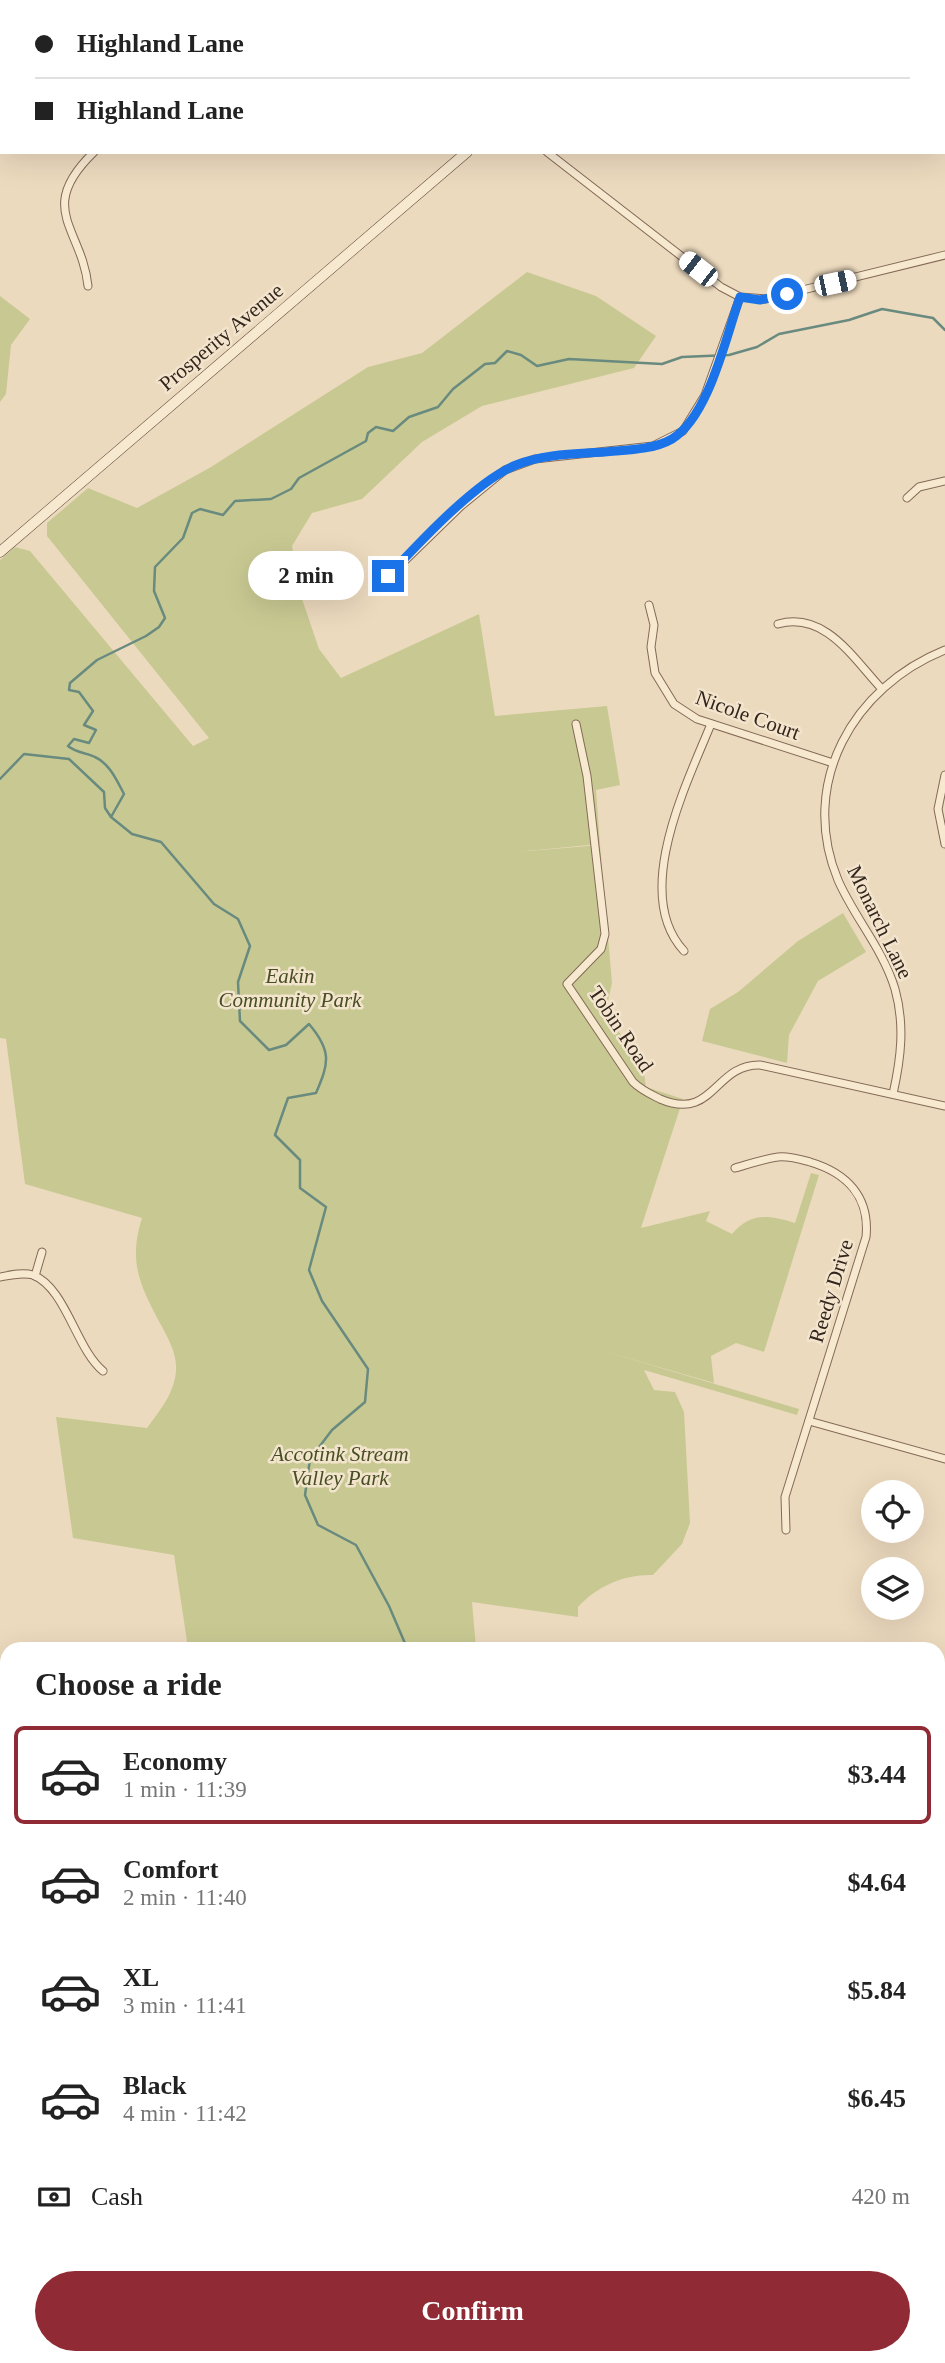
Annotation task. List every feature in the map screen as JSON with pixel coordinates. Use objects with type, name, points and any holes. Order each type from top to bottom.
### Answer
[{"type":"main road","name":"Prosperity Avenue","points":[[0,552],[465,154]]},
{"type":"street","points":[[88,286],[83,262],[67,227],[65,202],[72,178],[92,154]]},
{"type":"street","points":[[550,154],[721,287],[740,297],[766,299],[945,255]]},
{"type":"street","points":[[388,576],[461,506],[505,470],[535,459],[653,446],[674,438],[690,423],[699,408],[740,297]]},
{"type":"street","points":[[906,498],[919,487],[945,481]]},
{"type":"street","name":"Nicole Court","points":[[649,604],[654,625],[652,659],[660,685],[680,709],[711,724],[833,763]]},
{"type":"street","points":[[778,624],[805,622],[825,630],[881,688]]},
{"type":"street","name":"Monarch Lane","points":[[893,1094],[902,1043],[899,1006],[889,972],[844,895],[831,859],[826,803],[833,763],[856,716],[881,688],[911,666],[945,650]]},
{"type":"street","name":"Tobin Road","points":[[576,724],[587,776],[605,934],[598,953],[567,984],[632,1082],[670,1103],[694,1105],[710,1095],[738,1069],[760,1065],[945,1106]]},
{"type":"street","points":[[684,951],[668,925],[665,859],[673,816],[711,724]]},
{"type":"street","points":[[945,775],[938,810],[945,844]]},
{"type":"street","name":"Reedy Drive","points":[[735,1168],[787,1157],[823,1166],[836,1171],[854,1186],[867,1214],[866,1237],[785,1497],[786,1530]]},
{"type":"street","points":[[35,1276],[42,1252]]},
{"type":"street","points":[[0,1276],[35,1276],[52,1292],[92,1359],[103,1371]]},
{"type":"street","points":[[809,1421],[945,1459]]},
{"type":"green space","points":[[527,272],[596,296],[656,336],[634,368],[482,406],[422,442],[362,499],[312,513],[292,546],[301,596],[319,649],[341,678],[479,614],[495,716],[607,706],[620,785],[596,790],[600,844],[516,852],[600,845],[612,983],[604,1019],[611,1021],[643,1065],[646,1087],[683,1099],[641,1228],[710,1211],[706,1221],[732,1234],[746,1222],[761,1217],[795,1223],[811,1173],[819,1175],[764,1352],[736,1343],[711,1356],[714,1383],[600,1350],[799,1409],[797,1415],[644,1370],[654,1390],[675,1392],[684,1412],[690,1523],[682,1544],[653,1575],[622,1579],[603,1587],[578,1607],[578,1617],[472,1602],[475,1642],[187,1642],[174,1555],[73,1538],[56,1417],[147,1428],[169,1394],[175,1379],[176,1365],[172,1347],[147,1298],[138,1273],[136,1248],[142,1218],[25,1184],[6,1039],[0,1038],[0,560],[15,547],[30,551],[193,746],[209,738],[47,536],[47,523],[88,488],[137,508],[211,467],[368,367],[422,353]]},
{"type":"green space","points":[[0,296],[30,319],[11,345],[6,394],[0,402]]},
{"type":"green space","points":[[843,913],[866,952],[818,981],[789,1035],[787,1063],[702,1041],[710,1009],[738,992],[798,941]]},
{"type":"waterway","points":[[111,817],[124,794],[116,778],[100,760],[68,746],[74,739],[89,743],[96,730],[84,725],[93,711],[79,692],[69,690],[70,683],[97,660],[159,627],[165,618],[154,591],[155,567],[183,538],[192,513],[200,509],[223,515],[235,501],[271,499],[291,489],[299,478],[366,441],[368,433],[376,427],[393,431],[409,417],[438,407],[453,389],[485,364],[495,363],[507,351],[521,355],[537,366],[569,359],[662,364],[682,357],[729,355],[757,347],[779,334],[849,320],[882,309],[933,318],[945,330]]},
{"type":"waterway","points":[[0,779],[24,754],[69,759],[104,792],[105,808],[111,817],[132,834],[161,842],[214,904],[238,919],[250,946],[238,982],[240,1021],[269,1050],[286,1045],[309,1024],[322,1042],[326,1065],[316,1093],[288,1098],[275,1135],[300,1160],[300,1188],[326,1207],[309,1270],[322,1301],[368,1369],[365,1402],[332,1430],[310,1459],[305,1495],[318,1525],[356,1545],[389,1606],[404,1642]]},
{"type":"route","points":[[388,576],[408,554],[492,478],[517,464],[550,457],[653,446],[674,438],[690,423],[699,408],[740,297],[760,300],[787,294]]},
{"type":"park label","name":"Eakin Community Park","points":[[290,988]]},
{"type":"park label","name":"Accotink Stream Valley Park","points":[[340,1466]]}]
